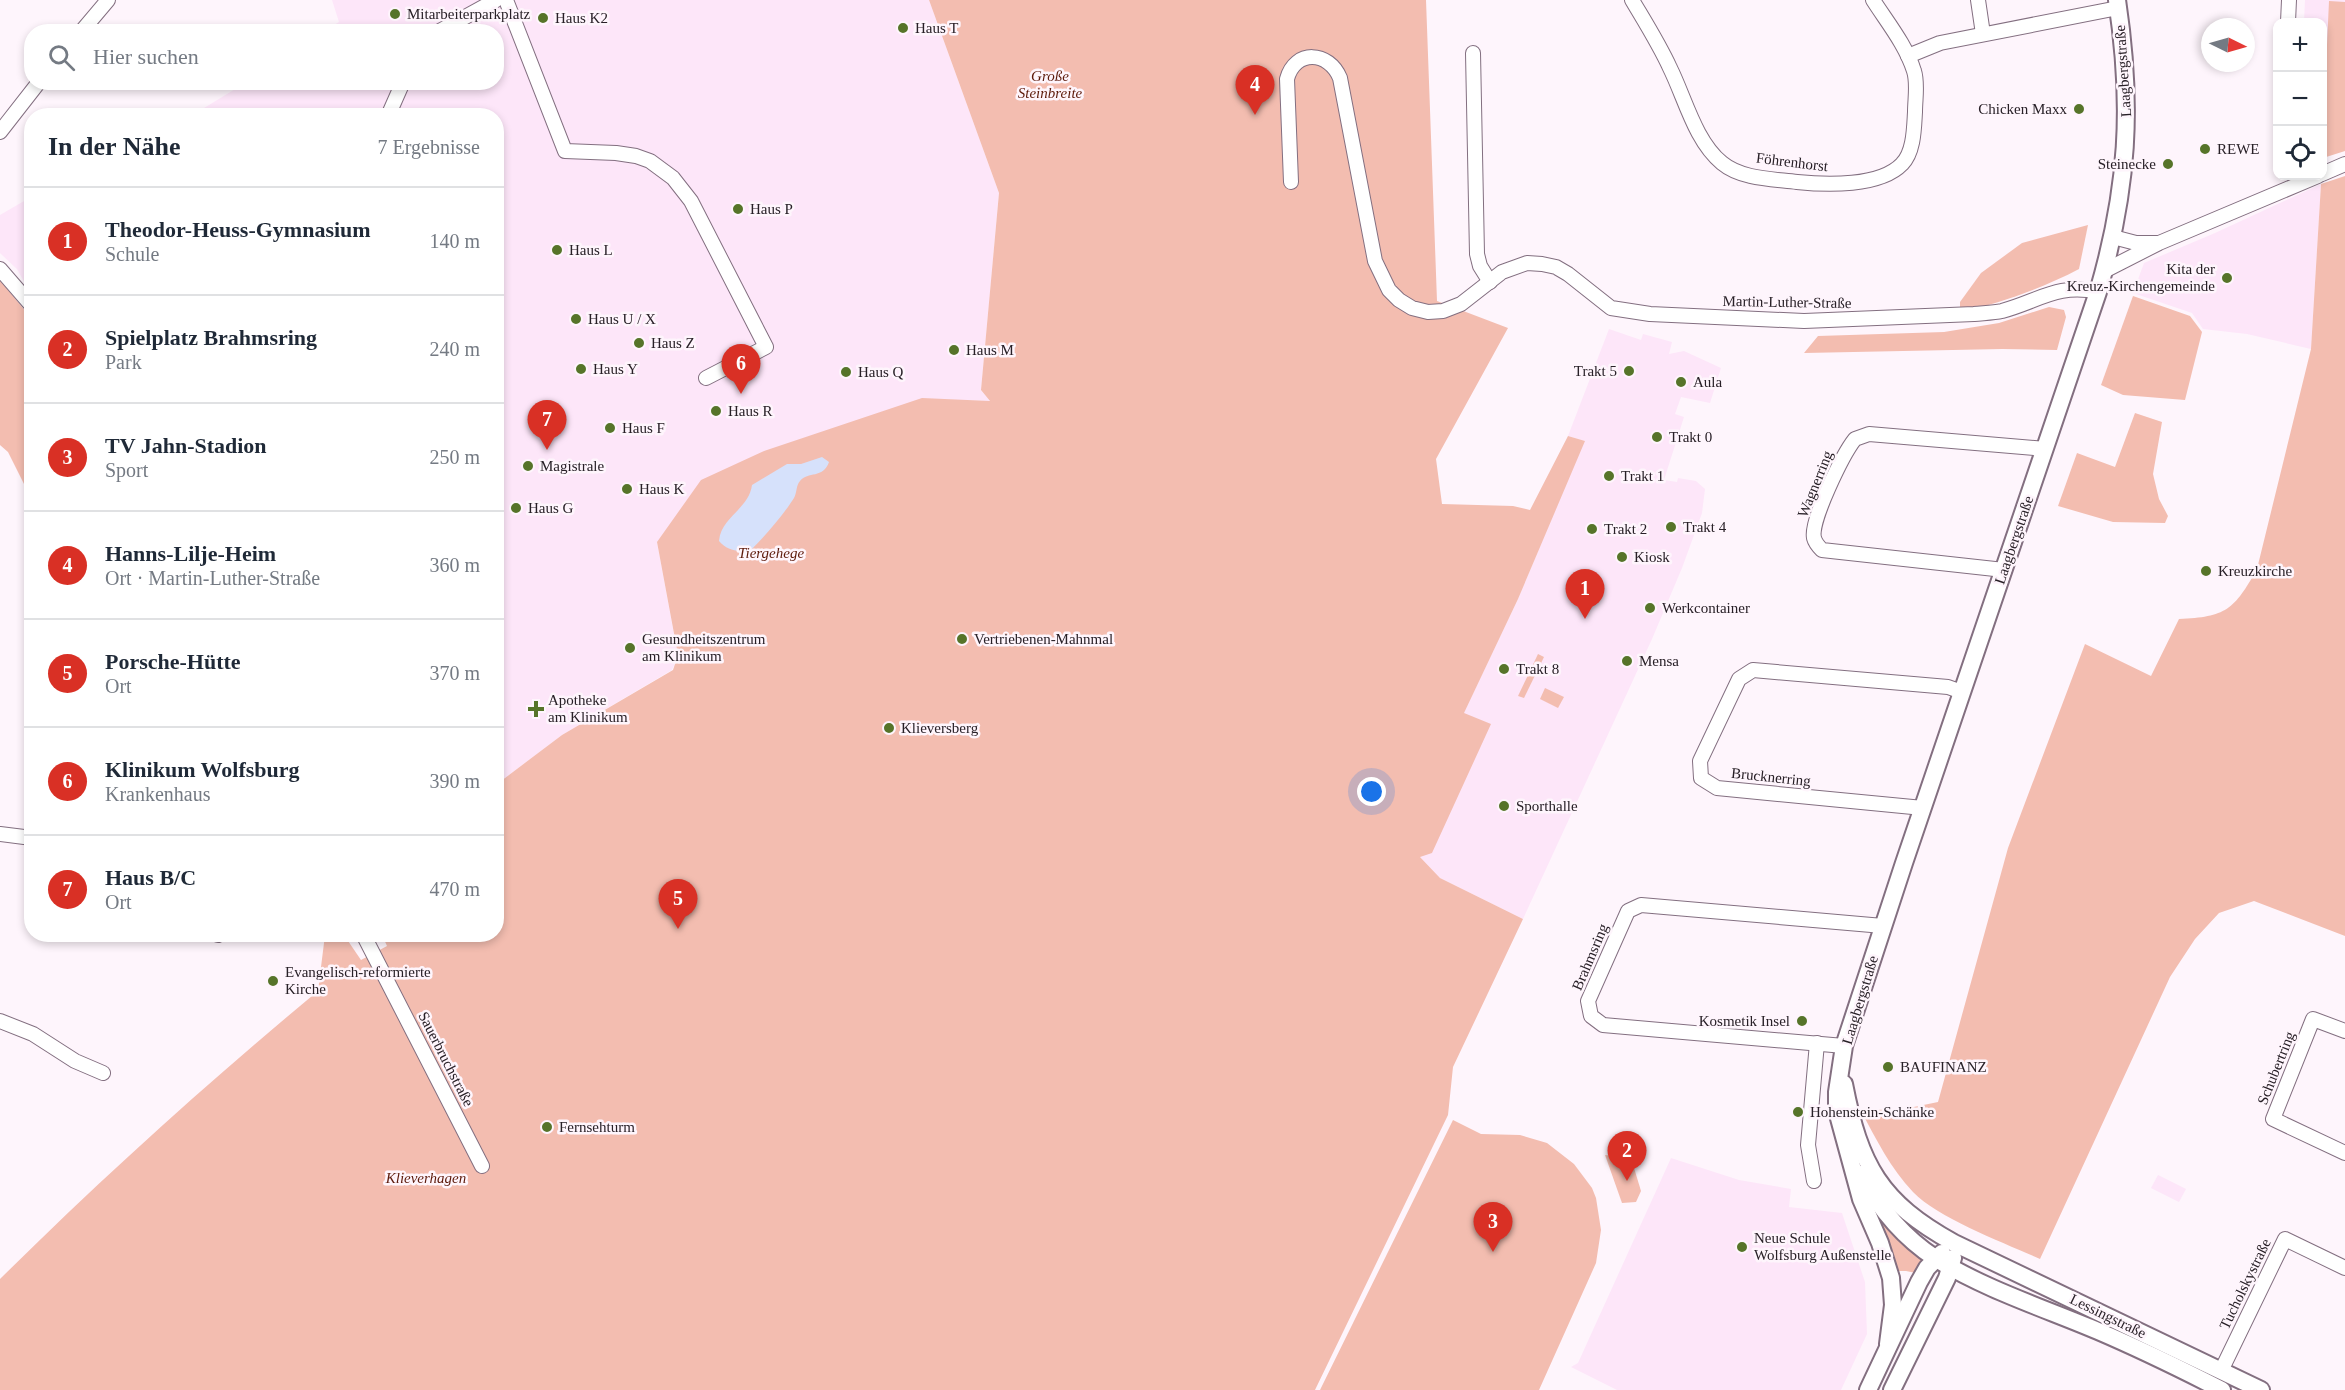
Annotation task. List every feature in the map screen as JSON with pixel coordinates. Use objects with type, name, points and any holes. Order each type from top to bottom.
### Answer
[{"type":"street","points":[[88,24],[108,0]]},
{"type":"street","points":[[452,24],[496,0]]},
{"type":"street","points":[[506,0],[565,151],[616,153],[650,161],[673,178],[691,201],[766,347],[705,378]]},
{"type":"street","name":"Föhrenhorst","points":[[1632,0],[1669,66],[1712,155],[1725,165],[1740,172],[1816,184],[1845,183],[1877,177],[1901,165],[1909,154],[1915,121],[1915,73],[1908,56],[1872,0]]},
{"type":"street","points":[[1978,0],[1983,34]]},
{"type":"street","points":[[2288,18],[2289,0]]},
{"type":"street","points":[[1908,56],[1940,43],[2117,4]]},
{"type":"street","name":"Laagbergstraße","points":[[1888,1344],[1893,1305],[1891,1278],[1861,1199],[1837,1111],[1837,1092],[1845,1047],[1883,927],[2098,292],[2113,237],[2125,158],[2127,106],[2124,47],[2117,4]]},
{"type":"street","points":[[1473,53],[1478,254],[1480,266],[1490,282]]},
{"type":"street","name":"Martin-Luther-Straße","points":[[1292,182],[1287,79],[1289,70],[1296,64],[1307,57],[1318,58],[1329,62],[1336,68],[1340,78],[1375,261],[1389,290],[1412,308],[1428,312],[1443,311],[1461,304],[1513,267],[1527,263],[1556,267],[1611,308],[1650,314],[1804,321],[1974,314],[2001,311],[2061,291],[2080,288],[2098,292]]},
{"type":"street","points":[[0,132],[33,90]]},
{"type":"street","points":[[392,108],[399,90]]},
{"type":"street","points":[[2327,172],[2345,164]]},
{"type":"street","points":[[2104,271],[2159,243],[2302,180]]},
{"type":"street","points":[[2113,237],[2136,243],[2159,243]]},
{"type":"street","points":[[0,269],[24,297]]},
{"type":"street","name":"Wagnerring","points":[[2004,570],[1822,550],[1814,539],[1814,522],[1849,446],[1855,439],[1869,434],[2045,449]]},
{"type":"street","name":"Brucknerring","points":[[1923,808],[1717,788],[1701,778],[1700,761],[1739,679],[1754,669],[1948,687],[1962,692]]},
{"type":"street","points":[[0,834],[24,837]]},
{"type":"street","name":"Brahmsring","points":[[1845,1047],[1603,1025],[1592,1016],[1588,1000],[1628,911],[1641,905],[1883,927]]},
{"type":"street","name":"Sauerbruchstraße","points":[[367,942],[482,1166]]},
{"type":"street","name":"Schubertring","points":[[2345,1031],[2313,1019],[2273,1119],[2345,1153]]},
{"type":"street","points":[[0,1021],[33,1034],[75,1061],[103,1073]]},
{"type":"street","name":"Laagbergstraße","points":[[1814,1181],[1808,1146],[1817,1043]]},
{"type":"street","name":"Laagbergstraße","points":[[1841,1069],[1856,1136],[1872,1174],[1905,1212],[1954,1243]]},
{"type":"street","name":"Laagbergstraße","points":[[1849,1154],[1867,1186],[1888,1216],[1911,1239],[1952,1267]]},
{"type":"street","name":"Tucholskystraße","points":[[2217,1384],[2285,1239],[2345,1268]]},
{"type":"street","points":[[1868,1390],[1919,1282],[1936,1258],[1954,1243]]},
{"type":"street","points":[[1893,1390],[1952,1267],[1954,1243]]},
{"type":"street","name":"Lessingstraße","points":[[1954,1243],[2217,1384]]},
{"type":"street","name":"Lessingstraße","points":[[1952,1267],[2015,1297],[2130,1344],[2217,1384],[2261,1390]]},
{"type":"shaded area","points":[[332,0],[929,0],[999,193],[981,390],[990,401],[922,399],[856,421],[657,542],[678,656],[672,670],[562,735],[504,779],[504,108],[204,108],[234,90],[504,90],[504,24],[336,24],[339,22]]},
{"type":"shaded area","points":[[2305,0],[2345,0],[2345,107],[2327,107],[2327,18],[2304,18]]},
{"type":"shaded area","name":"Kita der Kreuz-Kirchengemeinde","points":[[2321,184],[2311,349],[2247,334],[2203,329],[2192,313],[2133,293],[2144,263]]},
{"type":"shaded area","points":[[24,201],[24,282],[17,269],[0,253],[0,215]]},
{"type":"shaded area","points":[[1609,329],[1641,340],[1643,334],[1672,342],[1669,354],[1684,351],[1721,368],[1710,403],[1681,397],[1675,414],[1684,417],[1664,480],[1677,482],[1678,478],[1696,481],[1705,489],[1702,513],[1652,639],[1523,919],[1440,878],[1419,856],[1427,790],[1518,599],[1584,441],[1568,436]]},
{"type":"shaded area","name":"Neue Schule Wolfsburg Außenstelle","points":[[1671,1158],[1739,1180],[1791,1189],[1789,1207],[1842,1213],[1865,1282],[1867,1334],[1841,1390],[1617,1390],[1571,1367],[1578,1363]]},
{"type":"shaded area","points":[[2158,1175],[2186,1189],[2179,1202],[2151,1188]]},
{"type":"green space","points":[[929,0],[1426,0],[1437,301],[1508,328],[1436,459],[1442,504],[1513,506],[1530,510],[1568,436],[1585,441],[1518,599],[1464,713],[1491,724],[1432,853],[1420,857],[1440,878],[1523,919],[1453,1067],[1448,1115],[1315,1390],[0,1390],[0,1279],[156,1132],[318,991],[324,942],[349,942],[361,960],[387,946],[385,942],[504,942],[504,779],[562,735],[673,670],[678,655],[657,542],[701,480],[764,451],[922,398],[990,401],[981,390],[999,193]]},
{"type":"green space","points":[[2329,1],[2345,2],[2345,151],[2327,157],[2327,72]]},
{"type":"green space","points":[[2345,176],[2345,936],[2254,901],[2219,913],[2195,939],[2170,977],[2040,1259],[1973,1230],[1924,1202],[1898,1174],[1861,1111],[1909,1108],[1938,1102],[2008,848],[2085,644],[2151,676],[2179,619],[2208,616],[2227,609],[2242,594],[2257,569],[2311,349],[2321,184]]},
{"type":"green space","points":[[2088,225],[2079,269],[2021,294],[1960,313],[1960,302],[1981,273],[2022,243]]},
{"type":"green space","points":[[0,280],[24,309],[24,484],[8,452],[0,445]]},
{"type":"green space","points":[[2133,296],[2190,316],[2202,332],[2185,400],[2123,395],[2101,385]]},
{"type":"green space","points":[[2049,307],[2064,310],[2066,317],[2057,350],[1804,353],[1818,336],[1944,332],[1999,323]]},
{"type":"green space","points":[[2135,413],[2162,422],[2153,474],[2159,499],[2168,516],[2165,523],[2113,522],[2058,506],[2077,453],[2115,467]]},
{"type":"green space","points":[[1538,654],[1544,657],[1524,698],[1518,696]]},
{"type":"green space","points":[[1545,688],[1564,697],[1558,708],[1540,699]]},
{"type":"green space","points":[[1453,1120],[1481,1134],[1520,1135],[1547,1143],[1574,1164],[1592,1188],[1596,1198],[1601,1230],[1596,1263],[1539,1390],[1320,1390]]},
{"type":"green space","points":[[1605,1155],[1631,1158],[1641,1191],[1636,1202],[1622,1203]]},
{"type":"green space","points":[[1880,1218],[1923,1258],[1916,1273],[1896,1271],[1878,1220]]},
{"type":"water","points":[[822,457],[829,462],[823,471],[800,481],[790,504],[752,549],[734,550],[719,541],[725,526],[746,500],[752,485],[787,464],[801,464]]},
{"type":"place","name":"Mitarbeiterparkplatz","points":[[395,14]]},
{"type":"place","name":"Haus K2","points":[[543,18]]},
{"type":"place","name":"Haus T","points":[[903,28]]},
{"type":"place","name":"Chicken Maxx","points":[[2079,109]]},
{"type":"place","name":"Hanns-Lilje-Heim","points":[[1255,115]]},
{"type":"place","name":"REWE","points":[[2205,149]]},
{"type":"place","name":"Steinecke","points":[[2168,164]]},
{"type":"place","name":"Haus P","points":[[738,209]]},
{"type":"place","name":"Haus L","points":[[557,250]]},
{"type":"place","name":"Kita der Kreuz-Kirchengemeinde","points":[[2227,278]]},
{"type":"place","name":"Haus U / X","points":[[576,319]]},
{"type":"place","name":"Haus Z","points":[[639,343]]},
{"type":"place","name":"Haus M","points":[[954,350]]},
{"type":"place","name":"Haus Y","points":[[581,369]]},
{"type":"place","name":"Trakt 5","points":[[1629,371]]},
{"type":"place","name":"Haus Q","points":[[846,372]]},
{"type":"place","name":"Aula","points":[[1681,382]]},
{"type":"place","name":"Klinikum Wolfsburg","points":[[741,394]]},
{"type":"place","name":"Haus R","points":[[716,411]]},
{"type":"place","name":"Haus F","points":[[610,428]]},
{"type":"place","name":"Trakt 0","points":[[1657,437]]},
{"type":"place","name":"Haus B/C","points":[[547,450]]},
{"type":"place","name":"Magistrale","points":[[528,466]]},
{"type":"place","name":"Trakt 1","points":[[1609,476]]},
{"type":"place","name":"Haus K","points":[[627,489]]},
{"type":"place","name":"Haus G","points":[[516,508]]},
{"type":"place","name":"Trakt 4","points":[[1671,527]]},
{"type":"place","name":"Trakt 2","points":[[1592,529]]},
{"type":"place","name":"Kiosk","points":[[1622,557]]},
{"type":"place","name":"Kreuzkirche","points":[[2206,571]]},
{"type":"place","name":"Werkcontainer","points":[[1650,608]]},
{"type":"place","name":"Theodor-Heuss-Gymnasium","points":[[1585,619]]},
{"type":"place","name":"Vertriebenen-Mahnmal","points":[[962,639]]},
{"type":"place","name":"Gesundheitszentrum am Klinikum","points":[[630,648]]},
{"type":"place","name":"Mensa","points":[[1627,661]]},
{"type":"place","name":"Trakt 8","points":[[1504,669]]},
{"type":"place","name":"Apotheke am Klinikum","points":[[536,709]]},
{"type":"place","name":"Klieversberg","points":[[889,728]]},
{"type":"place","name":"Sporthalle","points":[[1504,806]]},
{"type":"place","name":"Porsche-Hütte","points":[[678,929]]},
{"type":"place","name":"Evangelisch-reformierte Kirche","points":[[273,981]]},
{"type":"place","name":"Kosmetik Insel","points":[[1802,1021]]},
{"type":"place","name":"BAUFINANZ","points":[[1888,1067]]},
{"type":"place","name":"Hohenstein-Schänke","points":[[1798,1112]]},
{"type":"place","name":"Fernsehturm","points":[[547,1127]]},
{"type":"place","name":"Spielplatz Brahmsring","points":[[1627,1181]]},
{"type":"place","name":"Neue Schule Wolfsburg Außenstelle","points":[[1742,1247]]},
{"type":"place","name":"TV Jahn-Stadion","points":[[1493,1252]]},
{"type":"park label","name":"Große Steinbreite","points":[[1050,84]]},
{"type":"park label","name":"Tiergehege","points":[[771,553]]},
{"type":"park label","name":"Klieverhagen","points":[[426,1178]]}]
